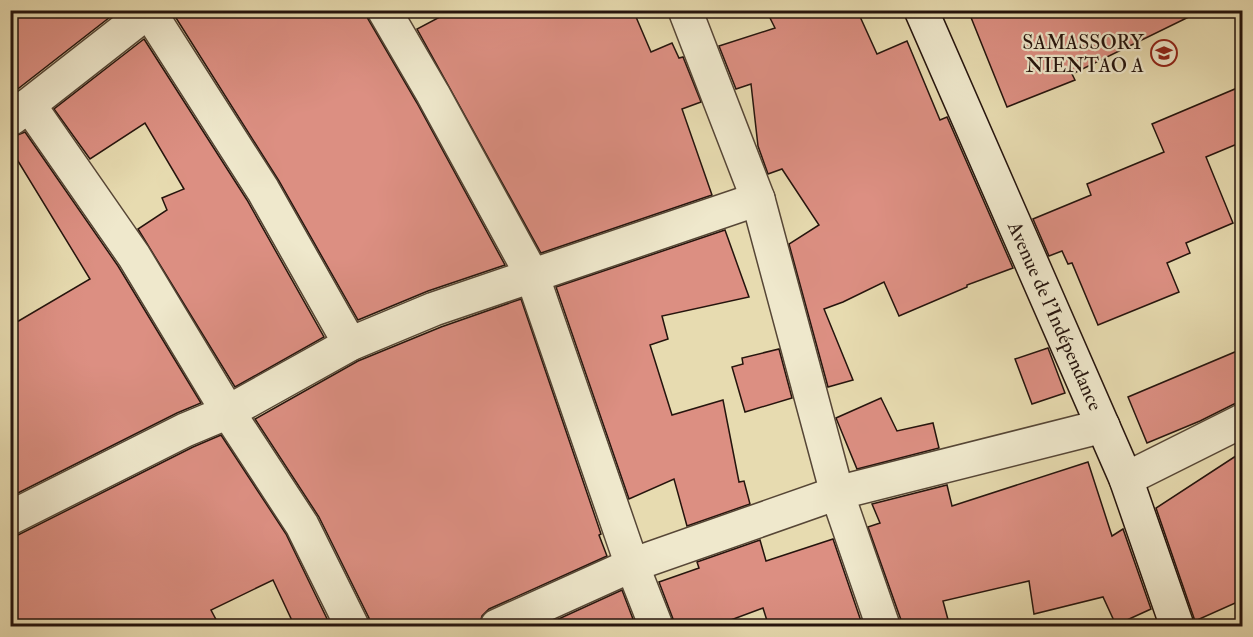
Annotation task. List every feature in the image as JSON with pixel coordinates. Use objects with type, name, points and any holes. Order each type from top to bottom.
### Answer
[{"type":"street","points":[[384,10],[434,94],[532,275],[656,627]]},
{"type":"street","points":[[685,10],[758,199],[837,493],[883,627]]},
{"type":"street","name":"Avenue de l'Indépendance","points":[[921,10],[1126,479],[1177,627]]},
{"type":"street","points":[[350,344],[263,189],[149,11],[20,112],[134,256],[228,411],[302,525],[352,627]]},
{"type":"street","points":[[10,518],[185,430],[228,411],[350,344],[434,309],[758,199]]},
{"type":"street","points":[[1126,479],[1242,421]]},
{"type":"street","points":[[497,627],[633,565],[837,493],[1103,426]]},
{"type":"building","points":[[10,10],[119,10],[10,95]]},
{"type":"building","points":[[171,10],[365,10],[505,265],[428,291],[358,320],[279,181]]},
{"type":"building","points":[[453,10],[633,10],[651,52],[672,43],[679,58],[683,57],[701,102],[682,109],[712,195],[541,253],[417,29]]},
{"type":"building","points":[[766,10],[857,10],[877,54],[907,41],[940,120],[947,117],[1013,268],[967,285],[967,287],[899,316],[884,282],[824,309],[853,380],[828,387],[789,244],[819,225],[782,169],[768,174],[758,146],[751,84],[736,89],[719,46],[775,28]]},
{"type":"building","points":[[968,10],[1203,10],[1072,74],[1075,80],[1007,107]]},
{"type":"building","points":[[144,39],[247,200],[324,337],[235,387],[138,229],[167,210],[162,198],[184,189],[145,123],[90,159],[54,109]]},
{"type":"building","points":[[1242,86],[1242,142],[1206,157],[1233,223],[1186,243],[1190,253],[1167,263],[1179,292],[1098,325],[1072,263],[1068,264],[1062,251],[1049,256],[1033,219],[1091,195],[1087,184],[1164,152],[1152,124]]},
{"type":"building","points":[[25,132],[118,266],[201,403],[10,497],[10,326],[90,279],[10,148],[10,136]]},
{"type":"building","points":[[725,230],[749,297],[662,316],[668,339],[650,345],[672,415],[723,400],[739,482],[744,481],[750,504],[687,526],[674,479],[629,499],[556,287]]},
{"type":"building","points":[[521,299],[607,556],[489,609],[482,616],[479,627],[371,627],[369,618],[319,517],[255,419],[358,361],[441,327]]},
{"type":"building","points":[[1048,348],[1065,393],[1032,404],[1015,359]]},
{"type":"building","points":[[779,349],[792,398],[745,412],[732,367],[743,364],[742,358]]},
{"type":"building","points":[[1242,349],[1242,402],[1147,443],[1128,397]]},
{"type":"building","points":[[881,398],[897,431],[933,423],[939,448],[857,469],[836,418]]},
{"type":"building","points":[[221,435],[286,534],[331,627],[295,627],[273,580],[211,610],[220,627],[10,627],[10,536],[18,535]]},
{"type":"building","points":[[1242,452],[1242,600],[1195,621],[1156,508]]},
{"type":"building","points":[[1088,462],[1112,536],[1123,529],[1151,609],[1116,625],[1103,597],[1034,614],[1029,581],[943,601],[950,627],[901,627],[901,620],[868,527],[880,523],[872,504],[947,485],[952,506]]},
{"type":"building","points":[[833,539],[863,627],[769,627],[763,608],[712,627],[674,627],[659,582],[699,568],[697,562],[760,540],[766,561]]},
{"type":"building","points":[[622,590],[636,627],[541,627]]},
{"type":"place","name":"SAMASSORY NIENTAO A","points":[[1164,53]]}]
